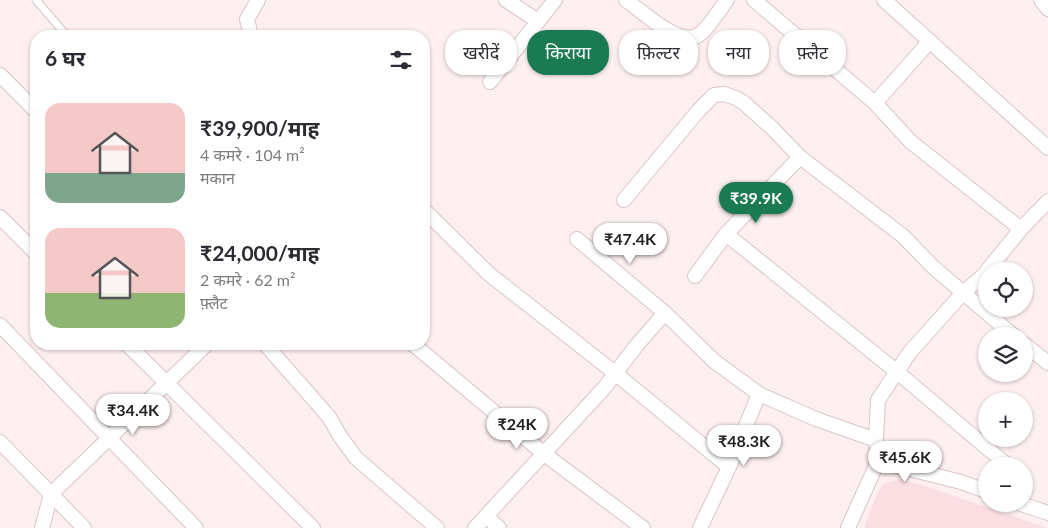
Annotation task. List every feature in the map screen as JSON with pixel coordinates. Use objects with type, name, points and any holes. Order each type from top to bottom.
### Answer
[{"type":"street","points":[[250,30],[247,20],[258,0]]},
{"type":"street","points":[[506,0],[538,21]]},
{"type":"street","points":[[490,82],[555,0]]},
{"type":"street","points":[[626,0],[670,33],[687,38],[699,35],[727,0]]},
{"type":"street","points":[[754,0],[874,103],[912,142],[1021,228]]},
{"type":"street","points":[[884,0],[1048,148]]},
{"type":"street","points":[[1041,0],[1048,9]]},
{"type":"street","points":[[874,103],[930,41]]},
{"type":"street","points":[[0,75],[30,105]]},
{"type":"street","points":[[624,200],[699,110],[714,95],[724,94],[736,98],[744,103],[800,157],[903,236],[933,267],[1003,327]]},
{"type":"street","points":[[695,276],[726,234],[800,157]]},
{"type":"street","points":[[995,262],[1021,228],[1048,201]]},
{"type":"street","points":[[430,216],[488,274],[615,373],[729,467]]},
{"type":"street","points":[[0,217],[30,247]]},
{"type":"street","points":[[726,234],[896,371],[998,457]]},
{"type":"street","points":[[577,239],[665,313],[714,361],[759,394],[816,419],[876,440]]},
{"type":"street","points":[[848,528],[878,461],[876,440],[878,400],[910,352],[963,293],[978,280]]},
{"type":"street","points":[[475,528],[605,387],[636,346],[665,313]]},
{"type":"street","points":[[0,325],[196,528]]},
{"type":"street","points":[[133,350],[313,528]]},
{"type":"street","points":[[42,528],[51,494],[201,350]]},
{"type":"street","points":[[270,350],[329,417],[356,458],[438,528]]},
{"type":"street","points":[[420,350],[543,453],[643,528]]},
{"type":"street","points":[[1033,351],[1048,362]]},
{"type":"street","points":[[700,528],[729,467],[759,394]]},
{"type":"street","points":[[0,442],[84,528]]},
{"type":"street","points":[[878,461],[978,488]]},
{"type":"street","points":[[1033,508],[1048,513]]},
{"type":"street","points":[[486,516],[499,528]]},
{"type":"lane","points":[[36,0],[62,30]]},
{"type":"shaded area","points":[[899,479],[919,484],[978,504],[978,512],[1000,512],[1047,528],[864,528],[877,494],[883,485]]}]
